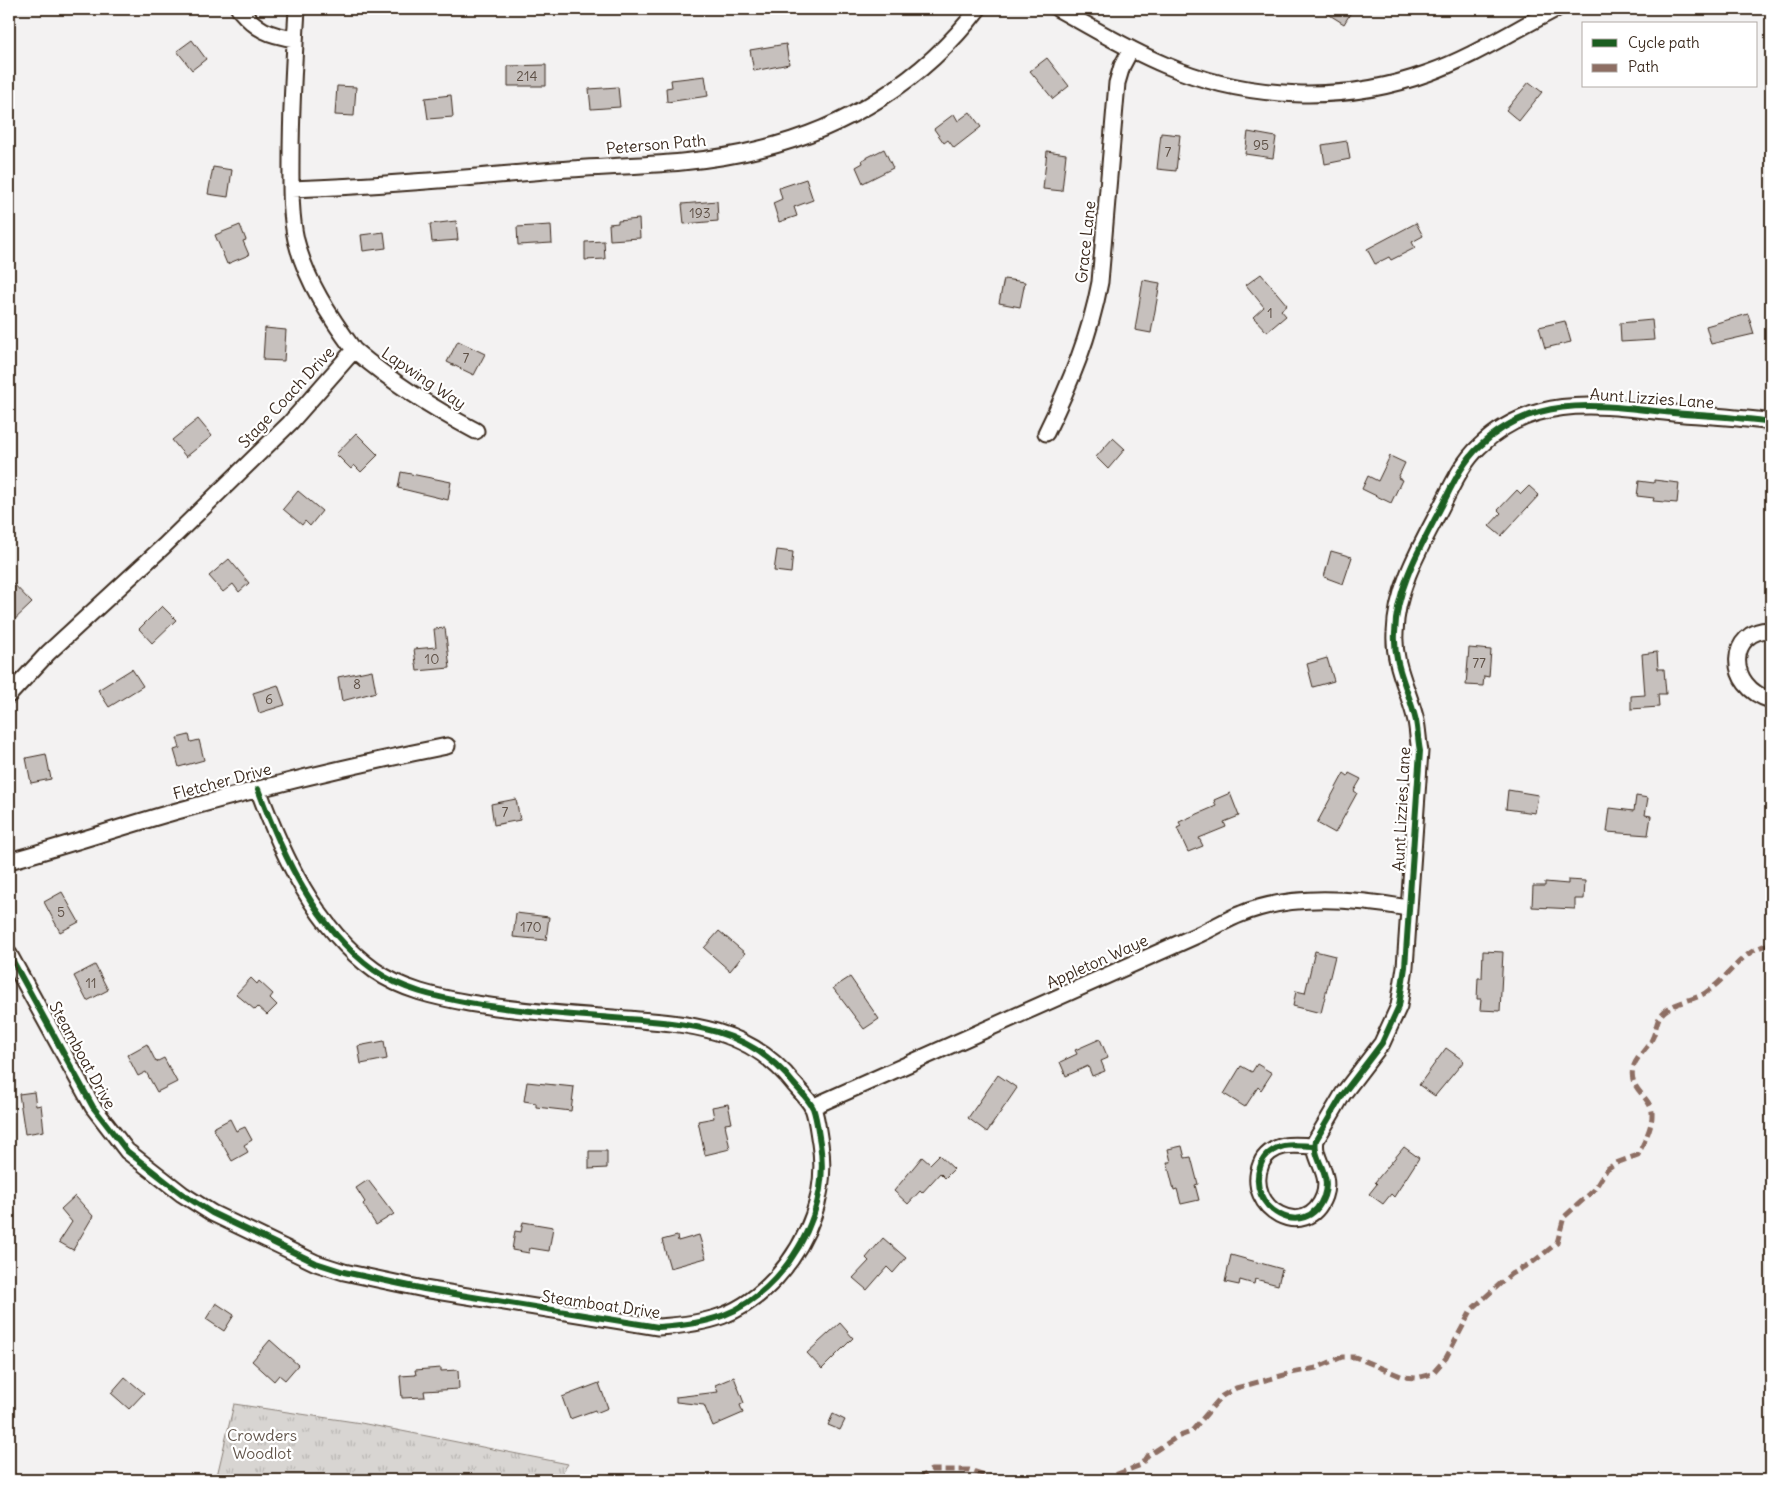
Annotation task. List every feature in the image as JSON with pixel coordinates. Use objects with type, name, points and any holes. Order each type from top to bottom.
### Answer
[{"type":"street","points":[[239,9],[260,30],[276,36],[295,39]]},
{"type":"street","name":"Stage Coach Drive","points":[[9,695],[48,653],[164,546],[290,422],[354,350],[320,298],[306,269],[296,240],[291,188],[297,9]]},
{"type":"street","name":"Peterson Path","points":[[291,188],[362,186],[633,165],[759,149],[825,128],[856,114],[890,93],[930,61],[962,30],[978,9]]},
{"type":"street","points":[[1058,9],[1131,49],[1173,68],[1232,86],[1281,93],[1329,93],[1380,86],[1427,74],[1484,48],[1556,9]]},
{"type":"street","name":"Grace Lane","points":[[1046,433],[1078,364],[1096,304],[1100,282],[1117,84],[1122,66],[1131,49]]},
{"type":"street","name":"Lapwing Way","points":[[354,350],[380,372],[435,410],[476,431]]},
{"type":"street","name":"Aunt Lizzies Lane","points":[[1315,1146],[1343,1094],[1382,1043],[1393,1022],[1402,989],[1420,751],[1416,720],[1397,661],[1395,633],[1400,596],[1416,556],[1454,483],[1472,455],[1490,437],[1507,425],[1546,409],[1601,405],[1771,422]]},
{"type":"street","points":[[1771,630],[1754,633],[1745,640],[1740,649],[1738,668],[1740,677],[1754,693],[1771,700]]},
{"type":"street","name":"Fletcher Drive","points":[[9,861],[340,767],[447,746]]},
{"type":"street","name":"Steamboat Drive","points":[[9,954],[93,1107],[128,1151],[155,1174],[212,1213],[316,1263],[344,1272],[424,1289],[658,1327],[682,1326],[730,1314],[767,1288],[794,1255],[810,1223],[818,1202],[821,1186],[821,1151],[812,1107],[772,1059],[736,1038],[683,1023],[493,1006],[442,998],[395,982],[374,970],[358,956],[334,933],[312,904],[273,831],[258,789]]},
{"type":"street","name":"Appleton Waye","points":[[812,1107],[1241,914],[1285,903],[1317,901],[1375,902],[1408,908]]},
{"type":"street","points":[[1286,1145],[1315,1146],[1325,1171],[1327,1183],[1324,1197],[1316,1210],[1305,1218],[1293,1219],[1275,1212],[1262,1200],[1256,1180],[1262,1161],[1269,1153],[1286,1145]]},
{"type":"green space","name":"Crowders Woodlot","points":[[234,1404],[361,1423],[568,1464],[557,1480],[216,1480]]},
{"type":"building","points":[[1320,9],[1353,9],[1344,24]]},
{"type":"building","points":[[192,40],[206,59],[192,70],[177,51]]},
{"type":"building","points":[[786,44],[789,64],[754,71],[750,50]]},
{"type":"building","points":[[1047,58],[1069,86],[1053,99],[1030,71]]},
{"type":"building","points":[[546,65],[546,86],[508,86],[508,66]]},
{"type":"building","points":[[705,76],[708,96],[667,102],[666,88],[672,87],[671,80]]},
{"type":"building","points":[[1529,82],[1542,92],[1519,121],[1506,110]]},
{"type":"building","points":[[337,86],[356,87],[354,116],[335,115]]},
{"type":"building","points":[[618,87],[620,107],[591,109],[589,89]]},
{"type":"building","points":[[451,95],[453,117],[428,119],[425,98]]},
{"type":"building","points":[[970,112],[981,127],[954,148],[948,140],[944,143],[934,129],[954,114],[958,121]]},
{"type":"building","points":[[1248,132],[1276,137],[1273,158],[1245,154]]},
{"type":"building","points":[[1161,133],[1180,135],[1176,171],[1157,169]]},
{"type":"building","points":[[1347,141],[1350,159],[1325,164],[1322,145]]},
{"type":"building","points":[[884,149],[893,168],[863,183],[856,167],[863,163],[862,160]]},
{"type":"building","points":[[1047,151],[1066,154],[1062,191],[1043,189]]},
{"type":"building","points":[[213,167],[232,170],[228,197],[208,194]]},
{"type":"building","points":[[806,179],[813,200],[794,207],[797,216],[779,222],[773,203],[782,199],[779,188]]},
{"type":"building","points":[[717,201],[718,221],[684,224],[682,204]]},
{"type":"building","points":[[639,219],[640,238],[610,240],[609,224]]},
{"type":"building","points":[[456,221],[458,240],[432,242],[430,224]]},
{"type":"building","points":[[1416,223],[1423,236],[1412,242],[1415,248],[1391,260],[1389,257],[1375,264],[1367,249]]},
{"type":"building","points":[[240,225],[246,240],[243,241],[249,255],[227,264],[215,235]]},
{"type":"building","points":[[551,225],[552,243],[518,245],[517,227]]},
{"type":"building","points":[[384,232],[386,248],[363,251],[361,235]]},
{"type":"building","points":[[604,241],[605,259],[585,260],[585,242]]},
{"type":"building","points":[[1261,274],[1287,305],[1281,310],[1286,316],[1267,332],[1253,317],[1264,307],[1246,285]]},
{"type":"building","points":[[1004,279],[1025,282],[1020,307],[999,303]]},
{"type":"building","points":[[1143,280],[1160,283],[1151,333],[1135,330]]},
{"type":"building","points":[[1748,314],[1754,334],[1711,344],[1706,326]]},
{"type":"building","points":[[1652,320],[1654,340],[1621,342],[1620,323]]},
{"type":"building","points":[[1565,321],[1571,342],[1545,348],[1539,327]]},
{"type":"building","points":[[265,328],[286,330],[284,361],[263,360]]},
{"type":"building","points":[[458,341],[485,354],[474,375],[447,362]]},
{"type":"building","points":[[198,419],[212,436],[186,457],[172,440]]},
{"type":"building","points":[[356,433],[378,455],[361,472],[354,465],[351,469],[336,454]]},
{"type":"building","points":[[1113,438],[1125,449],[1108,469],[1096,457]]},
{"type":"building","points":[[1390,456],[1405,463],[1398,478],[1402,480],[1391,503],[1362,489],[1368,476],[1378,481]]},
{"type":"building","points":[[401,472],[451,482],[448,500],[398,488]]},
{"type":"building","points":[[1654,480],[1679,483],[1677,503],[1653,501],[1654,498],[1637,496],[1639,481],[1654,483]]},
{"type":"building","points":[[1529,486],[1539,495],[1501,536],[1489,526],[1501,513],[1498,510],[1517,490],[1521,494]]},
{"type":"building","points":[[298,491],[322,511],[310,526],[305,521],[302,525],[283,509]]},
{"type":"building","points":[[777,550],[793,552],[791,573],[774,571]]},
{"type":"building","points":[[1331,551],[1352,557],[1343,584],[1324,577]]},
{"type":"building","points":[[229,559],[249,583],[239,592],[233,584],[223,592],[209,576]]},
{"type":"building","points":[[9,579],[32,603],[9,625]]},
{"type":"building","points":[[162,606],[176,620],[152,643],[139,629]]},
{"type":"building","points":[[445,628],[450,668],[417,671],[414,649],[436,647],[434,629]]},
{"type":"building","points":[[1469,648],[1491,650],[1489,677],[1484,676],[1483,686],[1466,685]]},
{"type":"building","points":[[1657,652],[1658,669],[1664,669],[1666,694],[1658,694],[1659,707],[1631,709],[1631,696],[1645,695],[1642,654]]},
{"type":"building","points":[[1327,658],[1334,681],[1313,687],[1307,664]]},
{"type":"building","points":[[132,669],[143,686],[109,707],[98,690]]},
{"type":"building","points":[[372,670],[376,692],[342,701],[338,677]]},
{"type":"building","points":[[278,685],[285,705],[259,713],[253,693]]},
{"type":"building","points":[[189,735],[191,742],[199,740],[204,760],[179,767],[174,750],[180,748],[177,738]]},
{"type":"building","points":[[46,754],[51,779],[31,783],[26,758]]},
{"type":"building","points":[[1344,773],[1348,776],[1349,773],[1361,779],[1354,791],[1357,793],[1335,833],[1317,823]]},
{"type":"building","points":[[1508,790],[1538,795],[1535,813],[1506,809]]},
{"type":"building","points":[[1230,793],[1239,816],[1224,822],[1226,827],[1199,838],[1203,846],[1188,852],[1177,828],[1181,826],[1179,822],[1216,806],[1214,800]]},
{"type":"building","points":[[1636,796],[1648,798],[1645,815],[1651,816],[1648,835],[1607,832],[1610,808],[1634,811]]},
{"type":"building","points":[[516,799],[520,820],[494,825],[491,804]]},
{"type":"building","points":[[1568,880],[1585,881],[1584,899],[1575,899],[1575,909],[1532,907],[1533,886],[1545,886],[1545,882],[1568,884]]},
{"type":"building","points":[[62,892],[79,922],[60,932],[44,902]]},
{"type":"building","points":[[516,913],[549,917],[546,940],[513,937]]},
{"type":"building","points":[[719,931],[745,953],[730,971],[704,948]]},
{"type":"building","points":[[1315,951],[1335,956],[1321,1013],[1293,1006],[1296,991],[1305,993]]},
{"type":"building","points":[[1483,951],[1503,952],[1500,1011],[1480,1010],[1481,999],[1477,999],[1478,978],[1482,978]]},
{"type":"building","points":[[95,965],[108,990],[87,1001],[74,976]]},
{"type":"building","points":[[850,977],[879,1019],[864,1029],[833,988]]},
{"type":"building","points":[[251,978],[257,984],[259,981],[273,994],[270,998],[277,1005],[267,1015],[258,1007],[255,1010],[236,994]]},
{"type":"building","points":[[1100,1039],[1108,1058],[1101,1061],[1105,1071],[1092,1076],[1088,1066],[1066,1076],[1060,1062],[1077,1054],[1075,1050]]},
{"type":"building","points":[[384,1041],[387,1059],[361,1064],[358,1046]]},
{"type":"building","points":[[147,1044],[156,1062],[164,1058],[177,1082],[157,1092],[146,1072],[138,1076],[127,1055]]},
{"type":"building","points":[[1446,1048],[1464,1061],[1435,1096],[1419,1085]]},
{"type":"building","points":[[1257,1064],[1272,1073],[1261,1090],[1258,1087],[1245,1107],[1224,1094],[1241,1066],[1252,1072]]},
{"type":"building","points":[[998,1075],[1017,1088],[987,1132],[968,1118]]},
{"type":"building","points":[[527,1082],[574,1087],[571,1111],[536,1107],[536,1103],[524,1101]]},
{"type":"building","points":[[34,1092],[36,1106],[41,1105],[44,1131],[25,1134],[19,1094]]},
{"type":"building","points":[[728,1104],[732,1123],[725,1124],[730,1149],[705,1155],[698,1121],[714,1118],[712,1107]]},
{"type":"building","points":[[230,1119],[236,1131],[245,1127],[252,1140],[244,1145],[248,1152],[232,1161],[213,1128]]},
{"type":"building","points":[[1182,1146],[1185,1158],[1191,1157],[1198,1184],[1195,1185],[1199,1200],[1181,1204],[1177,1189],[1174,1190],[1167,1162],[1171,1162],[1168,1149]]},
{"type":"building","points":[[1404,1147],[1419,1158],[1394,1197],[1391,1194],[1383,1204],[1369,1194],[1377,1184],[1375,1182]]},
{"type":"building","points":[[589,1151],[607,1151],[607,1168],[589,1169]]},
{"type":"building","points":[[939,1155],[954,1169],[945,1178],[940,1173],[922,1193],[920,1191],[908,1204],[894,1191],[922,1157],[930,1164]]},
{"type":"building","points":[[368,1180],[394,1214],[376,1225],[356,1188]]},
{"type":"building","points":[[75,1196],[93,1216],[73,1250],[59,1242],[72,1222],[61,1209]]},
{"type":"building","points":[[523,1222],[553,1227],[549,1251],[530,1248],[529,1253],[512,1250],[515,1231],[521,1232]]},
{"type":"building","points":[[699,1235],[706,1258],[670,1268],[662,1240],[677,1236],[678,1241]]},
{"type":"building","points":[[883,1238],[906,1258],[893,1273],[887,1267],[867,1290],[853,1278],[869,1261],[866,1258]]},
{"type":"building","points":[[1231,1255],[1282,1269],[1278,1285],[1255,1279],[1254,1284],[1240,1280],[1239,1285],[1225,1282]]},
{"type":"building","points":[[216,1303],[234,1315],[224,1331],[206,1319]]},
{"type":"building","points":[[840,1323],[853,1338],[822,1369],[807,1353]]},
{"type":"building","points":[[270,1340],[298,1365],[285,1380],[279,1375],[274,1381],[252,1361]]},
{"type":"building","points":[[441,1368],[441,1371],[458,1370],[459,1389],[424,1391],[425,1397],[402,1398],[400,1376],[416,1375],[415,1370]]},
{"type":"building","points":[[125,1377],[144,1393],[129,1409],[111,1393]]},
{"type":"building","points":[[734,1377],[744,1403],[740,1405],[743,1413],[713,1426],[704,1405],[676,1402],[676,1397],[718,1392],[715,1385]]},
{"type":"building","points":[[599,1383],[608,1408],[596,1413],[595,1410],[570,1419],[562,1397]]},
{"type":"building","points":[[833,1414],[845,1420],[840,1430],[828,1425]]},
{"type":"marked path","points":[[1102,1480],[1141,1465],[1147,1456],[1177,1437],[1191,1432],[1222,1396],[1236,1388],[1316,1368],[1342,1357],[1355,1357],[1403,1377],[1416,1378],[1432,1374],[1446,1358],[1472,1309],[1511,1274],[1533,1262],[1557,1243],[1564,1217],[1594,1190],[1607,1169],[1616,1163],[1638,1155],[1650,1128],[1652,1112],[1647,1101],[1636,1087],[1632,1075],[1633,1068],[1652,1039],[1661,1015],[1670,1007],[1705,993],[1752,952],[1771,944]]},
{"type":"marked path","points":[[918,1480],[931,1470],[969,1470],[1001,1480]]},
{"type":"marked path","points":[[643,1480],[661,1477],[683,1480]]},
{"type":"cycle path","points":[[1315,1146],[1291,1145],[1280,1147],[1270,1152],[1262,1161],[1258,1180],[1261,1195],[1269,1206],[1279,1214],[1292,1218],[1304,1217],[1316,1210],[1326,1188],[1326,1180],[1317,1154],[1316,1140],[1343,1094],[1382,1043],[1399,1006],[1405,967],[1420,751],[1416,721],[1396,656],[1396,617],[1403,587],[1415,558],[1461,470],[1473,453],[1502,429],[1524,417],[1547,410],[1596,406],[1771,422]]},
{"type":"cycle path","points":[[9,954],[93,1107],[127,1151],[182,1194],[212,1213],[316,1263],[344,1272],[424,1289],[658,1327],[676,1326],[723,1316],[750,1301],[776,1278],[788,1264],[807,1232],[818,1198],[822,1162],[813,1108],[775,1063],[753,1048],[730,1037],[706,1029],[654,1021],[502,1008],[444,998],[396,983],[374,970],[353,953],[318,912],[278,840],[258,789]]}]
